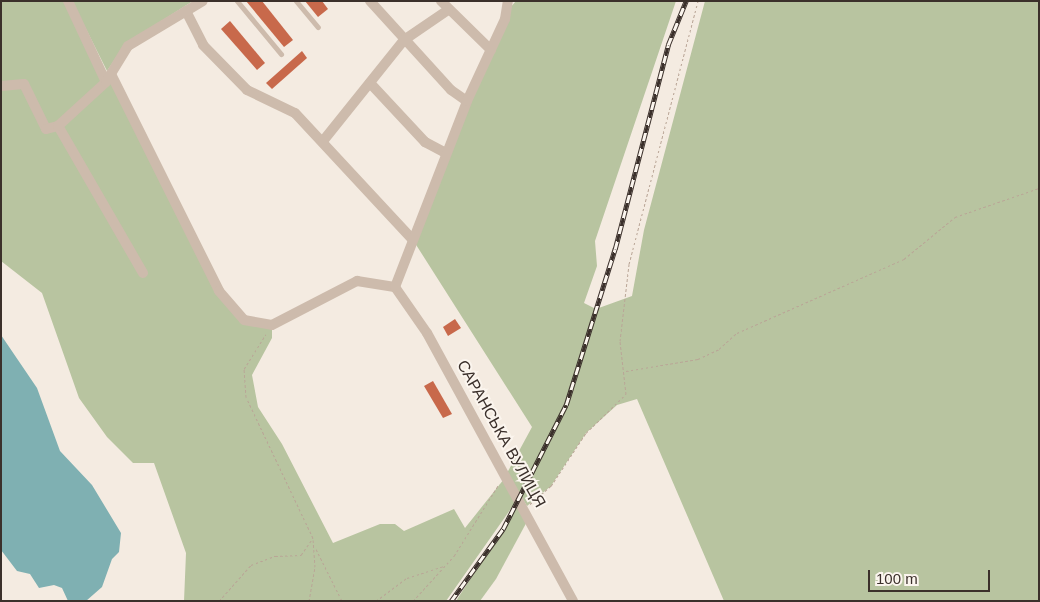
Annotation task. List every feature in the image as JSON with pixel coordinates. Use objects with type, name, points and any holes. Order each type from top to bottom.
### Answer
[{"type":"street","points":[[68,1],[219,291],[244,320],[272,325],[357,281],[395,287],[446,153],[505,19],[508,1]]},
{"type":"street","points":[[1,86],[24,84],[46,129],[58,126],[108,78],[128,46],[203,1]]},
{"type":"street","points":[[370,1],[451,90],[468,101]]},
{"type":"street","points":[[441,1],[448,10],[491,50]]},
{"type":"street","points":[[323,141],[404,40],[448,10]]},
{"type":"street","points":[[186,11],[203,44],[247,90],[295,113],[413,240]]},
{"type":"street","points":[[370,83],[425,142],[446,153]]},
{"type":"street","points":[[58,126],[143,273]]},
{"type":"street","name":"САРАНСЬКА ВУЛИЦЯ","points":[[395,287],[427,332],[525,508],[573,601]]},
{"type":"lane","points":[[237,1],[281,54]]},
{"type":"lane","points":[[296,1],[318,27]]},
{"type":"path","points":[[525,508],[551,486],[586,433],[623,400],[628,387],[620,341],[629,264],[698,1]]},
{"type":"path","points":[[625,371],[698,359],[719,349],[737,333],[904,259],[955,217],[1039,188]]},
{"type":"path","points":[[272,325],[244,369],[246,397],[342,601]]},
{"type":"path","points":[[413,601],[445,566],[475,528],[505,474]]},
{"type":"path","points":[[219,601],[250,565],[268,557],[301,555],[313,538]]},
{"type":"path","points":[[308,601],[316,548]]},
{"type":"path","points":[[376,601],[407,578],[445,566]]},
{"type":"green space","points":[[1,1],[68,1],[105,81],[111,74],[219,291],[244,320],[272,325],[272,338],[252,375],[258,407],[282,444],[333,543],[380,524],[395,524],[404,531],[454,509],[465,528],[504,479],[517,500],[446,601],[184,601],[186,553],[154,463],[133,463],[107,437],[79,398],[42,293],[1,261]]},
{"type":"green space","points":[[72,1],[193,1],[125,44],[107,71]]},
{"type":"green space","points":[[516,1],[676,1],[595,241],[597,266],[584,303],[596,309],[632,296],[644,230],[705,1],[1039,1],[1039,601],[724,601],[637,399],[617,405],[586,433],[551,486],[527,506],[507,473],[532,427],[413,240],[509,9]]},
{"type":"green space","points":[[521,500],[530,516],[496,579],[480,601],[456,601]]},
{"type":"water","points":[[1,335],[37,388],[60,451],[92,485],[121,533],[119,552],[112,559],[102,587],[86,601],[68,601],[62,588],[54,585],[39,588],[30,574],[17,571],[1,550]]},
{"type":"building","points":[[246,1],[262,1],[293,40],[284,47]]},
{"type":"building","points":[[305,1],[322,1],[328,9],[318,17]]},
{"type":"building","points":[[230,21],[265,63],[257,70],[221,29]]},
{"type":"building","points":[[302,51],[307,58],[272,89],[266,83]]},
{"type":"building","points":[[455,319],[461,328],[448,336],[443,327]]},
{"type":"building","points":[[433,381],[452,414],[443,418],[424,386]]},
{"type":"railway","points":[[451,601],[503,529],[566,405],[615,249],[668,45],[686,1]]}]
